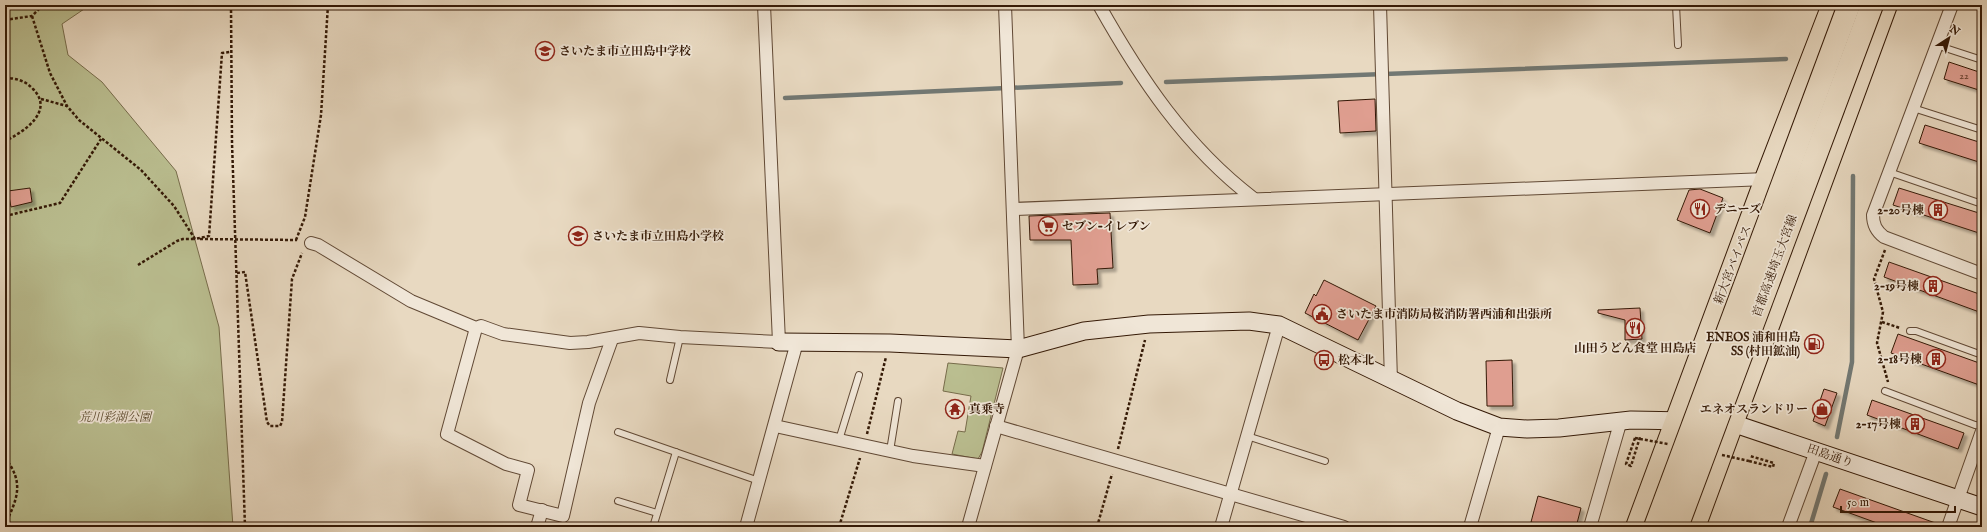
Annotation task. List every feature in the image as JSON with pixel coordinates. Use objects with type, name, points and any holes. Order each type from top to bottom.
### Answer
[{"type":"highway","name":"新大宮バイパス","points":[[1637,527],[1675,420],[1833,5]]},
{"type":"highway","name":"首都高速埼玉大宮線","points":[[1655,527],[1849,5]]},
{"type":"highway","name":"首都高速埼玉大宮線","points":[[1677,527],[1872,5]]},
{"type":"highway","points":[[1694,527],[1886,5]]},
{"type":"street","points":[[311,243],[318,245],[411,301],[476,328],[481,326],[503,334],[570,343],[612,339],[639,333],[680,337],[779,342],[764,5]]},
{"type":"street","points":[[968,527],[1018,349],[1005,5]]},
{"type":"street","points":[[1099,5],[1146,84],[1188,138],[1228,179],[1253,198]]},
{"type":"street","points":[[1380,5],[1391,381]]},
{"type":"street","points":[[1952,5],[1873,215],[1876,230],[1889,239],[1982,274]]},
{"type":"street","points":[[1013,209],[1253,198],[1766,179]]},
{"type":"street","name":"田島通り","points":[[779,342],[890,343],[1018,349],[1084,331],[1149,324],[1250,321],[1279,326],[1457,412],[1499,426],[1527,430],[1559,428],[1621,420],[1675,420],[1732,423],[1982,508]]},
{"type":"street","points":[[1221,527],[1279,326]]},
{"type":"street","points":[[476,328],[447,434],[506,464],[528,470],[519,505],[563,516],[589,404],[612,339]]},
{"type":"street","points":[[746,527],[797,342]]},
{"type":"street","points":[[1590,527],[1621,420]]},
{"type":"street","points":[[775,426],[890,451],[985,466]]},
{"type":"street","points":[[996,426],[1344,527]]},
{"type":"street","points":[[1470,527],[1499,426]]},
{"type":"street","points":[[1948,527],[1982,431]]},
{"type":"street","points":[[1788,527],[1816,451]]},
{"type":"street","points":[[537,527],[542,510]]},
{"type":"lane","points":[[1676,5],[1678,45]]},
{"type":"lane","points":[[1936,46],[1982,60]]},
{"type":"lane","points":[[1913,108],[1982,130]]},
{"type":"lane","points":[[1889,172],[1982,204]]},
{"type":"lane","points":[[1910,332],[1916,331],[1982,354]]},
{"type":"lane","points":[[670,380],[680,337]]},
{"type":"lane","points":[[839,440],[858,375]]},
{"type":"lane","points":[[1885,391],[1975,425],[1982,426]]},
{"type":"lane","points":[[890,451],[898,400]]},
{"type":"lane","points":[[618,432],[759,481]]},
{"type":"lane","points":[[1247,436],[1325,461]]},
{"type":"lane","points":[[653,527],[676,452]]},
{"type":"lane","points":[[618,501],[657,513]]},
{"type":"path","points":[[5,20],[32,16],[43,5]]},
{"type":"path","points":[[231,5],[230,52],[245,527]]},
{"type":"path","points":[[138,265],[183,238],[296,240],[305,217],[321,115],[328,5]]},
{"type":"path","points":[[32,16],[50,73],[67,106],[79,120],[123,154],[159,188],[174,206],[195,239]]},
{"type":"path","points":[[195,239],[209,236],[210,231],[222,53],[230,52]]},
{"type":"path","points":[[5,78],[20,80],[30,85],[41,99],[67,106]]},
{"type":"path","points":[[5,141],[22,132],[33,122],[41,108],[41,99]]},
{"type":"path","points":[[5,216],[60,203],[101,138]]},
{"type":"path","points":[[1885,391],[1888,376],[1877,343],[1883,312],[1874,279],[1889,239]]},
{"type":"path","points":[[237,273],[245,272],[267,422],[270,426],[280,426],[282,422],[292,279],[304,248],[311,243]]},
{"type":"path","points":[[1882,322],[1910,332]]},
{"type":"path","points":[[1097,527],[1116,461],[1149,324]]},
{"type":"path","points":[[1635,438],[1626,464],[1631,466],[1640,436]]},
{"type":"path","points":[[1749,461],[1773,467],[1774,462],[1750,456]]},
{"type":"path","points":[[5,458],[12,467],[17,478],[18,497],[5,525]]},
{"type":"green space","name":"荒川彩湖公園","points":[[5,5],[90,5],[62,24],[68,55],[102,82],[176,171],[219,327],[233,527],[5,527]]},
{"type":"green space","points":[[948,363],[1003,368],[982,452],[978,459],[952,454],[958,431],[965,432],[971,396],[943,391]]},
{"type":"building","points":[[1949,62],[1982,73],[1982,91],[1944,79]]},
{"type":"building","points":[[1375,99],[1376,131],[1340,133],[1338,101]]},
{"type":"building","points":[[1925,125],[1982,143],[1982,163],[1919,143]]},
{"type":"building","points":[[30,188],[32,202],[11,207],[8,191]]},
{"type":"building","name":"2-20号棟","points":[[1899,188],[1982,214],[1982,234],[1893,205]]},
{"type":"building","name":"デニーズ","points":[[1700,189],[1723,198],[1710,233],[1677,220],[1689,190]]},
{"type":"building","points":[[1110,213],[1113,268],[1097,269],[1098,284],[1073,285],[1071,240],[1030,240],[1029,216]]},
{"type":"building","name":"2-19号棟","points":[[1889,262],[1982,295],[1982,313],[1884,277]]},
{"type":"building","points":[[1324,280],[1376,306],[1358,340],[1305,313],[1314,294],[1316,296]]},
{"type":"building","name":"山田うどん食堂 田島店","points":[[1640,308],[1642,339],[1625,340],[1625,320],[1598,313],[1598,310]]},
{"type":"building","name":"2-18号棟","points":[[1898,334],[1982,364],[1982,386],[1891,353]]},
{"type":"building","points":[[1512,360],[1513,406],[1487,406],[1486,361]]},
{"type":"building","points":[[1824,389],[1837,393],[1825,426],[1813,421]]},
{"type":"building","name":"2-17号棟","points":[[1872,400],[1964,433],[1958,449],[1867,415]]},
{"type":"building","points":[[1840,489],[1941,525],[1941,527],[1888,527],[1833,507]]},
{"type":"building","points":[[1538,496],[1581,508],[1576,527],[1551,527],[1531,522]]},
{"type":"waterway","points":[[1166,82],[1786,59]]},
{"type":"waterway","points":[[785,98],[1121,83]]},
{"type":"waterway","points":[[1837,437],[1852,362],[1853,176]]},
{"type":"waterway","points":[[1810,527],[1826,474]]},
{"type":"place","name":"さいたま市立田島中学校","points":[[545,51]]},
{"type":"place","name":"デニーズ","points":[[1700,209]]},
{"type":"place","name":"2-20号棟","points":[[1938,210]]},
{"type":"place","name":"セブン-イレブン","points":[[1048,226]]},
{"type":"place","name":"さいたま市立田島小学校","points":[[578,236]]},
{"type":"place","name":"2-19号棟","points":[[1933,286]]},
{"type":"place","name":"さいたま市消防局桜消防署西浦和出張所","points":[[1322,314]]},
{"type":"place","name":"山田うどん食堂 田島店","points":[[1635,328]]},
{"type":"place","name":"ENEOS 浦和田島 SS (村田鉱油)","points":[[1814,344]]},
{"type":"place","name":"2-18号棟","points":[[1936,359]]},
{"type":"place","name":"松本北","points":[[1324,360]]},
{"type":"place","name":"真乗寺","points":[[955,409]]},
{"type":"place","name":"エネオスランドリー","points":[[1822,409]]},
{"type":"place","name":"2-17号棟","points":[[1915,424]]}]
